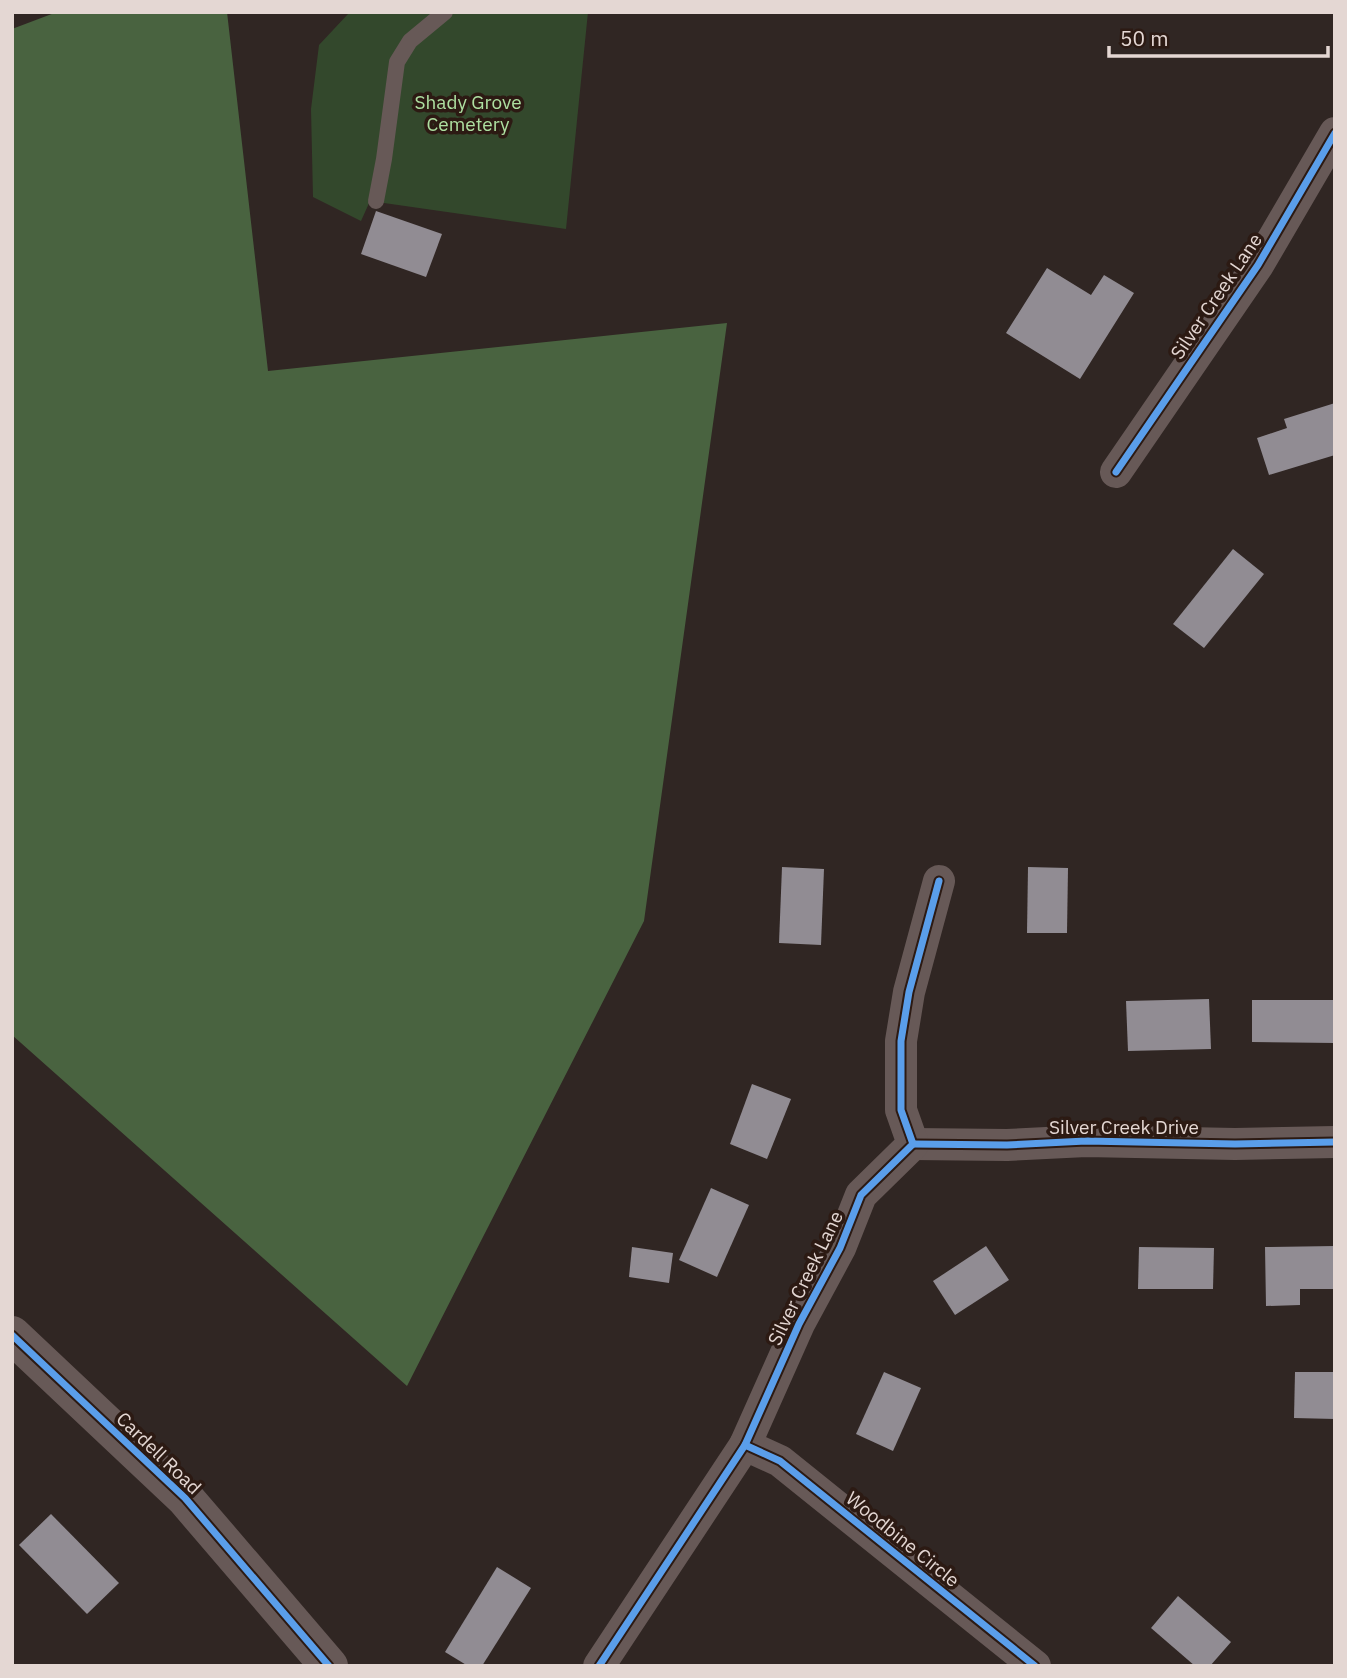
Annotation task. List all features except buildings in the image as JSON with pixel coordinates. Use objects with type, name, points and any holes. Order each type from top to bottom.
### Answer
[{"type":"street","name":"Silver Creek Lane","points":[[1116,472],[1258,265],[1335,133]]},
{"type":"street","points":[[913,1144],[901,1110],[901,1041],[909,992],[939,881]]},
{"type":"street","name":"Silver Creek Drive","points":[[913,1144],[1007,1145],[1086,1140],[1236,1144],[1335,1142]]},
{"type":"street","name":"Silver Creek Lane","points":[[599,1666],[745,1445],[799,1324],[840,1248],[861,1195],[913,1144]]},
{"type":"street","name":"Cardell Road","points":[[12,1335],[185,1498],[329,1666]]},
{"type":"street","name":"Woodbine Circle","points":[[745,1445],[780,1461],[1035,1666]]},
{"type":"lane","points":[[376,201],[397,62],[410,41],[445,12]]},
{"type":"green space","points":[[57,12],[227,12],[268,371],[727,323],[644,921],[407,1386],[12,1035],[12,29]]},
{"type":"green space","name":"Shady Grove Cemetery","points":[[351,12],[588,12],[566,229],[370,201],[361,221],[313,197],[311,109],[319,45]]},
{"type":"cycle path","points":[[1116,472],[1258,265],[1335,133]]},
{"type":"cycle path","points":[[599,1666],[745,1445],[799,1324],[840,1248],[861,1195],[913,1144],[901,1110],[901,1041],[909,992],[939,881]]},
{"type":"cycle path","points":[[913,1144],[1007,1145],[1086,1141],[1235,1144],[1335,1142]]},
{"type":"cycle path","points":[[12,1335],[185,1498],[329,1666]]},
{"type":"cycle path","points":[[745,1445],[780,1461],[1035,1666]]}]
